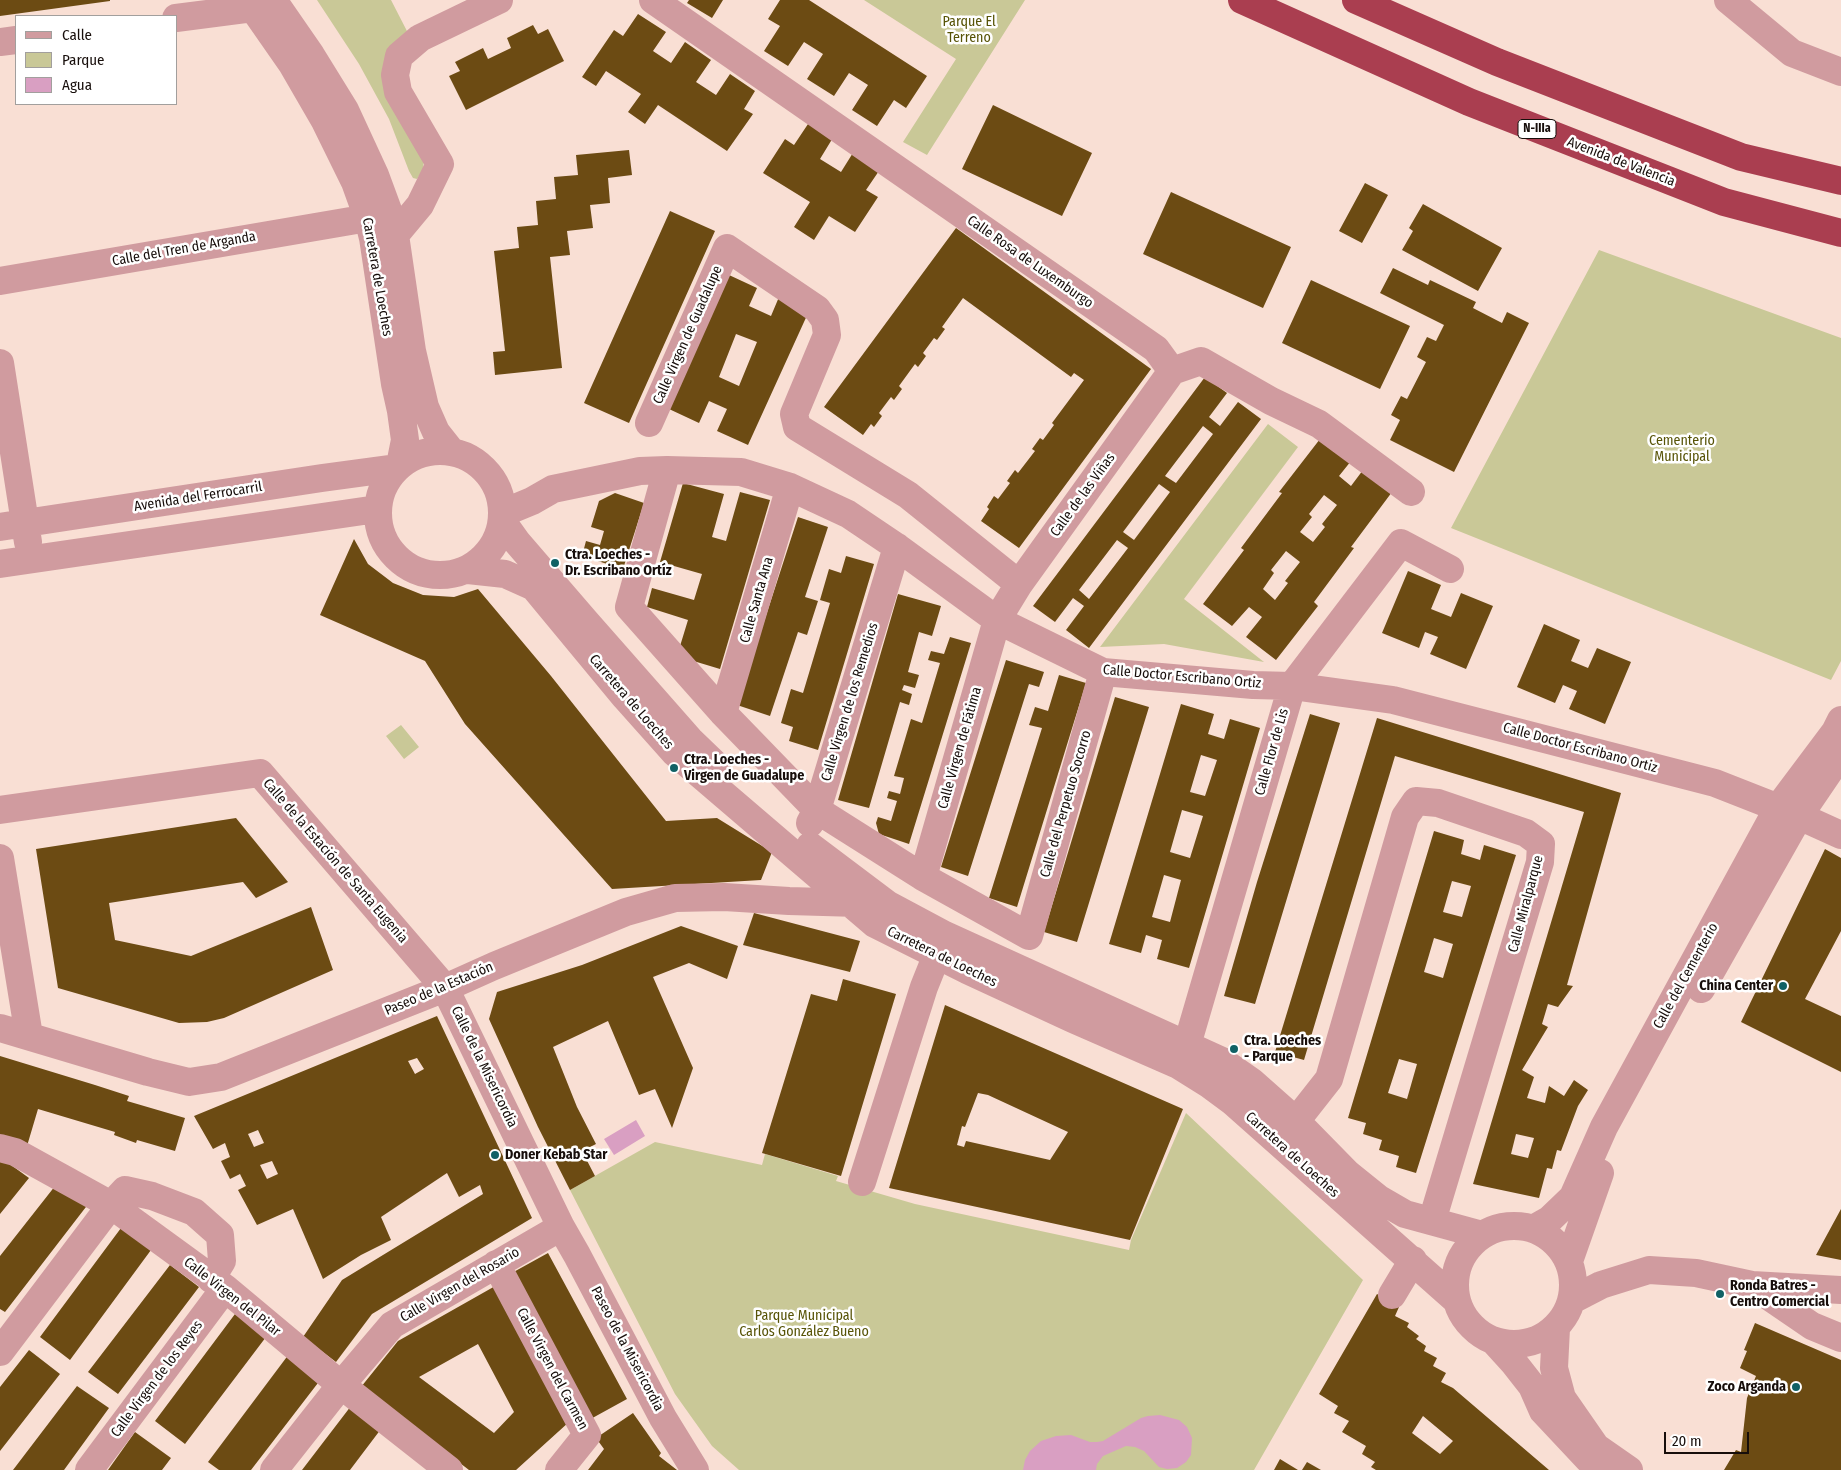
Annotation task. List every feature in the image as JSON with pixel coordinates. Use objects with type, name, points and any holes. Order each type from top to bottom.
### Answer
[{"type":"highway","name":"Avenida de Valencia","points":[[1242,0],[1469,102],[1724,202],[1841,233]]},
{"type":"highway","points":[[1356,0],[1497,62],[1741,157],[1841,181]]},
{"type":"street","points":[[395,235],[420,205],[440,164],[398,92],[395,75],[399,56],[420,38],[499,0]]},
{"type":"street","name":"Calle Rosa de Luxemburgo","points":[[653,0],[1156,349],[1172,371]]},
{"type":"street","points":[[1728,0],[1792,53],[1841,72]]},
{"type":"street","points":[[1756,0],[1792,53]]},
{"type":"street","points":[[178,18],[257,3]]},
{"type":"street","name":"Carretera de Loeches","points":[[257,3],[311,55],[345,110],[375,175],[395,235],[418,380],[425,407],[436,432],[451,452]]},
{"type":"street","name":"Carretera de Loeches","points":[[257,3],[325,121],[355,182],[368,218],[375,247],[395,384],[401,411],[404,440],[398,466]]},
{"type":"street","points":[[0,42],[15,40]]},
{"type":"street","name":"Calle del Tren de Arganda","points":[[0,281],[368,218]]},
{"type":"street","name":"Calle Virgen de Guadalupe","points":[[649,423],[727,248],[817,309],[825,320],[827,335],[794,414],[797,428],[908,495],[1019,584]]},
{"type":"street","points":[[1172,371],[1201,360],[1271,401],[1319,424],[1411,492]]},
{"type":"street","points":[[0,363],[12,525],[30,559]]},
{"type":"street","name":"Calle de las Viñas","points":[[997,620],[1019,584],[1172,371]]},
{"type":"street","points":[[433,451],[451,452],[472,459],[488,473],[499,492],[503,517],[496,541],[484,558],[468,570],[447,576],[425,574],[405,566],[389,550],[379,531],[377,509],[380,494],[386,480],[398,466],[416,456],[433,451]]},
{"type":"street","name":"Avenida del Ferrocarril","points":[[12,525],[398,466]]},
{"type":"street","points":[[667,470],[629,607],[723,713],[817,810],[923,877]]},
{"type":"street","name":"Calle Doctor Escribano Ortiz","points":[[503,517],[554,489],[640,471],[741,472],[790,487],[848,514],[897,547],[997,620],[1103,672],[1253,685],[1292,686],[1393,700],[1715,783],[1841,835]]},
{"type":"street","name":"Calle Santa Ana","points":[[723,713],[790,487]]},
{"type":"street","points":[[0,564],[377,509]]},
{"type":"street","name":"Carretera de Loeches","points":[[503,517],[517,542],[690,740],[774,819],[849,903],[876,924],[941,945],[1187,1045],[1222,1062],[1252,1082],[1296,1121],[1348,1174],[1379,1200],[1405,1214],[1482,1235]]},
{"type":"street","name":"Calle Flor de Lis","points":[[1187,1045],[1292,686],[1400,543],[1450,569]]},
{"type":"street","name":"Calle Virgen de los Remedios","points":[[795,844],[817,810],[897,547]]},
{"type":"street","name":"Carretera de Loeches","points":[[468,570],[505,574],[534,587],[625,697],[674,752],[795,844],[887,904],[941,945],[1073,1019],[1178,1065],[1210,1084],[1413,1260],[1456,1300]]},
{"type":"street","name":"Calle Virgen de Fátima","points":[[923,877],[997,620]]},
{"type":"street","name":"Calle del Perpetuo Socorro","points":[[923,877],[1029,936],[1103,672]]},
{"type":"street","name":"Calle del Cementerio","points":[[1533,1229],[1550,1220],[1572,1197],[1604,1127],[1841,720]]},
{"type":"street","name":"Calle del Cementerio","points":[[1569,1261],[1607,1154],[1789,812],[1841,754]]},
{"type":"street","name":"Calle de la Estación de Santa Eugenia","points":[[0,810],[260,773],[445,988]]},
{"type":"street","name":"Calle Miralparque","points":[[1296,1121],[1329,1079],[1405,817],[1416,801],[1438,803],[1526,833],[1541,844],[1540,862],[1432,1221]]},
{"type":"street","points":[[0,858],[29,1036]]},
{"type":"street","name":"Paseo de la Estación","points":[[0,1028],[148,1072],[189,1082],[221,1078],[445,988],[626,912],[675,898],[724,897],[887,904]]},
{"type":"street","points":[[862,1182],[924,988],[941,945]]},
{"type":"street","name":"Calle de la Misericordia","points":[[445,988],[561,1227]]},
{"type":"street","name":"Calle Virgen del Pilar","points":[[0,1148],[15,1152],[111,1205],[218,1284],[341,1385],[449,1470]]},
{"type":"street","name":"Calle Virgen de los Reyes","points":[[89,1470],[218,1284],[222,1261],[220,1235],[194,1212],[152,1196],[125,1190],[111,1205]]},
{"type":"street","points":[[0,1352],[111,1205]]},
{"type":"street","points":[[1516,1225],[1533,1229],[1548,1236],[1560,1247],[1569,1261],[1574,1287],[1572,1300],[1566,1315],[1556,1328],[1546,1336],[1520,1344],[1506,1344],[1494,1341],[1481,1335],[1470,1325],[1456,1300],[1454,1286],[1459,1264],[1470,1244],[1482,1235],[1498,1228],[1516,1225]]},
{"type":"street","name":"Calle Virgen del Rosario","points":[[274,1470],[341,1385],[392,1325],[561,1227]]},
{"type":"street","name":"Paseo de la Misericordia","points":[[561,1227],[663,1418],[695,1470]]},
{"type":"street","points":[[1392,1295],[1413,1260]]},
{"type":"street","name":"Calle Virgen del Carmen","points":[[496,1264],[587,1435],[559,1470]]},
{"type":"street","points":[[1572,1300],[1601,1285],[1649,1270],[1696,1273],[1752,1285],[1841,1290]]},
{"type":"street","points":[[1752,1285],[1812,1326],[1841,1338]]},
{"type":"street","points":[[1556,1328],[1554,1368],[1562,1398],[1596,1447],[1629,1470]]},
{"type":"street","points":[[1494,1341],[1532,1386],[1543,1411],[1588,1460],[1605,1470]]},
{"type":"green space","points":[[317,0],[391,0],[409,35],[398,44],[424,160],[423,170],[417,179],[413,178],[409,171],[389,119],[359,64]]},
{"type":"green space","name":"Parque El Terreno","points":[[864,0],[1025,0],[927,155],[903,142],[956,59]]},
{"type":"green space","name":"Cementerio Municipal","points":[[1599,250],[1841,338],[1841,661],[1831,680],[1451,528]]},
{"type":"green space","points":[[1268,424],[1298,447],[1184,599],[1264,662],[1164,644],[1100,647]]},
{"type":"green space","points":[[401,725],[419,747],[404,759],[386,736]]},
{"type":"green space","name":"Parque Municipal Carlos González Bueno","points":[[1186,1113],[1363,1280],[1254,1470],[739,1470],[712,1446],[675,1394],[570,1190],[655,1142],[762,1165],[765,1154],[838,1176],[836,1181],[915,1204],[1129,1250],[1131,1240]]},
{"type":"water","points":[[636,1120],[645,1136],[614,1155],[604,1139]]},
{"type":"water","points":[[1160,1415],[1179,1420],[1187,1427],[1192,1438],[1191,1455],[1186,1462],[1177,1468],[1167,1469],[1159,1467],[1144,1451],[1126,1446],[1103,1456],[1097,1464],[1096,1470],[1023,1470],[1025,1460],[1030,1451],[1041,1441],[1056,1436],[1071,1435],[1090,1442],[1103,1441],[1141,1418]]},
{"type":"building","points":[[0,0],[110,0],[110,1],[0,16]]},
{"type":"building","points":[[689,0],[723,0],[712,18],[687,3]]},
{"type":"building","points":[[780,0],[809,0],[927,76],[906,108],[894,100],[877,126],[852,110],[868,85],[849,73],[834,96],[807,79],[823,54],[804,42],[788,66],[764,51],[780,26],[768,19]]},
{"type":"building","points":[[638,14],[666,32],[653,51],[671,63],[685,42],[711,60],[696,82],[716,95],[730,74],[755,91],[744,109],[753,114],[727,151],[658,105],[645,124],[628,112],[641,94],[606,71],[596,86],[582,77],[614,30],[623,36]]},
{"type":"building","points":[[533,25],[538,34],[548,29],[564,61],[466,110],[449,76],[460,71],[455,62],[483,48],[488,59],[511,48],[507,38]]},
{"type":"building","points":[[993,105],[1092,153],[1062,216],[962,169]]},
{"type":"building","points":[[810,121],[834,136],[820,159],[841,172],[856,148],[883,165],[866,190],[878,197],[855,232],[829,216],[814,240],[794,227],[810,202],[763,173],[785,139],[794,145]]},
{"type":"building","points":[[629,150],[632,175],[608,178],[610,203],[590,205],[593,228],[567,231],[570,255],[550,257],[562,368],[495,375],[493,352],[505,351],[494,251],[519,248],[517,227],[538,225],[536,201],[556,199],[554,177],[578,175],[576,155]]},
{"type":"building","points":[[1365,183],[1388,195],[1362,243],[1339,231]]},
{"type":"building","points":[[1171,192],[1291,247],[1263,308],[1143,254]]},
{"type":"building","points":[[1423,204],[1502,248],[1478,291],[1402,250],[1413,231],[1409,228]]},
{"type":"building","points":[[670,211],[715,231],[629,423],[584,403]]},
{"type":"building","points":[[956,228],[1151,369],[1019,548],[981,521],[989,509],[987,507],[994,496],[998,499],[1010,483],[1007,481],[1015,470],[1018,473],[1035,451],[1032,449],[1040,438],[1043,440],[1054,425],[1052,423],[1084,380],[1074,373],[1071,377],[963,298],[942,327],[945,329],[937,340],[934,338],[923,353],[926,356],[918,367],[915,364],[899,386],[902,389],[894,400],[891,397],[879,413],[882,416],[874,427],[871,424],[863,435],[824,407]]},
{"type":"building","points":[[1393,268],[1428,285],[1430,280],[1476,302],[1473,308],[1502,323],[1507,312],[1529,323],[1454,472],[1390,440],[1400,420],[1391,415],[1401,396],[1407,399],[1426,362],[1417,357],[1427,337],[1436,341],[1444,325],[1380,293]]},
{"type":"building","points":[[729,275],[757,288],[749,306],[771,316],[779,297],[809,311],[748,445],[717,431],[727,409],[709,401],[699,423],[669,409]],"holes":[[[736,334],[757,342],[739,386],[719,377]]]},
{"type":"building","points":[[1311,280],[1410,326],[1380,389],[1282,343]]},
{"type":"building","points":[[1205,377],[1227,393],[1209,417],[1220,426],[1238,402],[1261,419],[1089,648],[1066,630],[1084,606],[1073,598],[1055,622],[1033,606]],"holes":[[[1203,426],[1213,434],[1176,483],[1165,476]],[[1159,484],[1170,492],[1134,540],[1123,532]],[[1117,540],[1128,548],[1089,599],[1079,590]]]},
{"type":"building","points":[[1320,439],[1351,461],[1339,476],[1351,486],[1363,470],[1392,492],[1351,547],[1354,548],[1314,602],[1318,606],[1276,660],[1246,637],[1262,617],[1249,607],[1232,626],[1203,604],[1244,550],[1241,548],[1282,493],[1279,492]],"holes":[[[1324,495],[1337,505],[1322,524],[1325,527],[1313,542],[1300,532],[1312,517],[1309,514]],[[1286,551],[1300,562],[1285,581],[1288,583],[1275,600],[1263,589],[1274,573],[1271,570]]]},
{"type":"building","points":[[683,483],[724,494],[712,537],[726,541],[740,492],[770,500],[720,669],[677,656],[688,620],[647,607],[652,588],[694,600],[702,574],[660,562]]},
{"type":"building","points":[[615,493],[644,503],[623,569],[582,556],[586,541],[600,545],[604,531],[591,527],[599,501]]},
{"type":"building","points":[[798,517],[828,527],[805,597],[818,601],[807,635],[798,632],[770,716],[737,705]]},
{"type":"building","points":[[354,539],[368,564],[393,583],[423,595],[454,597],[478,589],[551,676],[666,821],[717,818],[772,852],[761,880],[612,889],[465,724],[425,661],[320,615]]},
{"type":"building","points":[[846,556],[874,564],[818,750],[789,741],[793,727],[781,723],[791,689],[803,693],[830,603],[820,600],[829,569],[841,573]]},
{"type":"building","points":[[1408,571],[1441,585],[1431,609],[1451,617],[1461,593],[1493,606],[1466,669],[1430,654],[1438,637],[1425,632],[1419,648],[1382,633]]},
{"type":"building","points":[[898,594],[941,606],[932,636],[919,632],[908,672],[919,675],[915,688],[904,685],[902,690],[912,694],[909,705],[900,702],[869,808],[838,800]]},
{"type":"building","points":[[1544,624],[1580,640],[1571,661],[1588,668],[1597,648],[1631,662],[1605,724],[1569,709],[1577,691],[1563,685],[1555,703],[1517,687]]},
{"type":"building","points":[[950,637],[971,643],[909,844],[879,834],[876,823],[878,817],[891,821],[897,801],[887,798],[889,791],[900,794],[904,778],[894,776],[911,719],[922,723],[940,663],[928,660],[931,651],[944,654]]},
{"type":"building","points":[[1006,660],[1044,672],[1039,687],[1029,684],[968,876],[941,867]]},
{"type":"building","points":[[1059,675],[1086,683],[1017,907],[989,898],[1042,728],[1029,725],[1035,707],[1048,711]]},
{"type":"building","points":[[1115,697],[1149,707],[1077,942],[1044,932]]},
{"type":"building","points":[[1181,704],[1214,714],[1208,734],[1224,739],[1230,719],[1260,728],[1189,968],[1157,959],[1162,940],[1146,935],[1141,953],[1109,944]],"holes":[[[1201,755],[1217,760],[1205,796],[1190,792]],[[1182,810],[1203,816],[1190,858],[1170,852]],[[1164,875],[1181,880],[1170,922],[1152,917]]]},
{"type":"building","points":[[1310,714],[1340,723],[1255,1004],[1224,996],[1257,882]]},
{"type":"building","points":[[1377,718],[1621,793],[1567,985],[1573,986],[1558,1007],[1548,1004],[1542,1024],[1548,1027],[1522,1070],[1534,1077],[1527,1098],[1545,1103],[1549,1086],[1564,1096],[1574,1080],[1588,1090],[1578,1106],[1561,1151],[1557,1150],[1552,1169],[1547,1168],[1539,1198],[1473,1184],[1584,812],[1395,756],[1304,1060],[1275,1052]],"holes":[[[1516,1134],[1534,1138],[1528,1158],[1511,1154]]]},
{"type":"building","points":[[236,818],[288,882],[256,898],[243,882],[109,903],[115,940],[191,956],[311,907],[333,970],[224,1018],[207,1022],[179,1023],[58,988],[36,849]]},
{"type":"building","points":[[1434,831],[1464,840],[1461,854],[1480,860],[1484,845],[1516,855],[1416,1173],[1396,1167],[1399,1156],[1379,1150],[1382,1140],[1363,1134],[1366,1123],[1348,1118]],"holes":[[[1452,881],[1471,886],[1462,917],[1443,912]],[[1434,938],[1453,944],[1443,978],[1424,972]],[[1399,1059],[1417,1064],[1407,1099],[1388,1093]]]},
{"type":"building","points":[[1825,849],[1841,858],[1841,931],[1805,999],[1841,1016],[1841,1072],[1741,1022]]},
{"type":"building","points":[[754,913],[860,941],[850,972],[743,945]]},
{"type":"building","points":[[681,926],[738,946],[727,979],[689,963],[653,977],[693,1068],[672,1128],[655,1089],[639,1095],[608,1021],[553,1047],[577,1107],[596,1144],[582,1151],[595,1176],[570,1190],[538,1127],[489,1019],[497,992],[582,965]]},
{"type":"building","points":[[843,979],[896,994],[841,1176],[762,1153],[811,994],[837,1001]]},
{"type":"building","points":[[945,1005],[1183,1109],[1130,1240],[889,1188]],"holes":[[[978,1093],[988,1095],[1068,1132],[1050,1160],[966,1141],[964,1147],[957,1145],[962,1126],[965,1127]]]},
{"type":"building","points":[[437,1016],[532,1218],[372,1314],[336,1362],[303,1337],[342,1280],[483,1194],[480,1185],[459,1197],[447,1173],[381,1217],[391,1240],[361,1255],[323,1279],[293,1209],[257,1225],[238,1190],[246,1186],[240,1174],[230,1179],[221,1161],[230,1157],[225,1143],[213,1149],[194,1116]],"holes":[[[417,1058],[424,1069],[415,1074],[408,1061]],[[258,1130],[264,1143],[254,1147],[248,1134]],[[272,1161],[278,1174],[267,1179],[260,1165]]]},
{"type":"building","points":[[0,1056],[129,1096],[127,1101],[185,1118],[175,1151],[137,1140],[136,1143],[114,1135],[115,1132],[38,1109],[27,1146],[0,1138]]},
{"type":"building","points":[[0,1157],[29,1178],[0,1214]]},
{"type":"building","points":[[59,1181],[89,1203],[5,1312],[0,1309],[0,1256]]},
{"type":"building","points":[[1841,1209],[1841,1260],[1816,1255]]},
{"type":"building","points":[[121,1228],[151,1250],[70,1360],[40,1337]]},
{"type":"building","points":[[548,1253],[627,1399],[587,1421],[510,1274]]},
{"type":"building","points":[[170,1265],[199,1287],[118,1394],[88,1372]]},
{"type":"building","points":[[497,1285],[569,1422],[516,1470],[469,1470],[361,1387],[398,1341]],"holes":[[[478,1344],[514,1412],[494,1433],[419,1377]]]},
{"type":"building","points":[[1377,1294],[1399,1307],[1395,1316],[1409,1323],[1407,1327],[1419,1336],[1416,1339],[1426,1346],[1424,1351],[1437,1358],[1433,1366],[1446,1373],[1441,1382],[1453,1388],[1549,1470],[1376,1470],[1371,1467],[1375,1462],[1362,1454],[1366,1446],[1342,1432],[1349,1421],[1334,1413],[1338,1406],[1319,1394]],"holes":[[[1423,1416],[1453,1441],[1440,1454],[1412,1433]]]},
{"type":"building","points":[[235,1314],[266,1337],[185,1444],[155,1421]]},
{"type":"building","name":"Zoco Arganda","points":[[1755,1323],[1841,1360],[1841,1470],[1724,1470],[1736,1450],[1741,1452],[1747,1398],[1756,1376],[1740,1368],[1747,1351],[1744,1350]]},
{"type":"building","points":[[29,1350],[60,1374],[0,1451],[0,1387]]},
{"type":"building","points":[[289,1354],[321,1379],[251,1470],[219,1470],[208,1462]]},
{"type":"building","points":[[77,1386],[109,1408],[64,1470],[13,1470]]},
{"type":"building","points":[[351,1406],[381,1429],[350,1470],[302,1470]]},
{"type":"building","points":[[633,1413],[661,1453],[659,1456],[677,1470],[588,1470],[604,1449],[596,1438]]},
{"type":"building","points":[[135,1432],[171,1458],[162,1470],[108,1470]]},
{"type":"building","points":[[1280,1459],[1298,1470],[1274,1470]]},
{"type":"building","points":[[1307,1462],[1321,1470],[1302,1470]]},
{"type":"place","name":"Ctra. Loeches - Dr. Escribano Ortíz","points":[[555,563]]},
{"type":"place","name":"Ctra. Loeches - Virgen de Guadalupe","points":[[674,768]]},
{"type":"place","name":"China Center","points":[[1783,986]]},
{"type":"place","name":"Ctra. Loeches - Parque","points":[[1234,1049]]},
{"type":"place","name":"Doner Kebab Star","points":[[495,1155]]},
{"type":"place","name":"Ronda Batres - Centro Comercial","points":[[1720,1294]]},
{"type":"place","name":"Zoco Arganda","points":[[1796,1387]]}]
